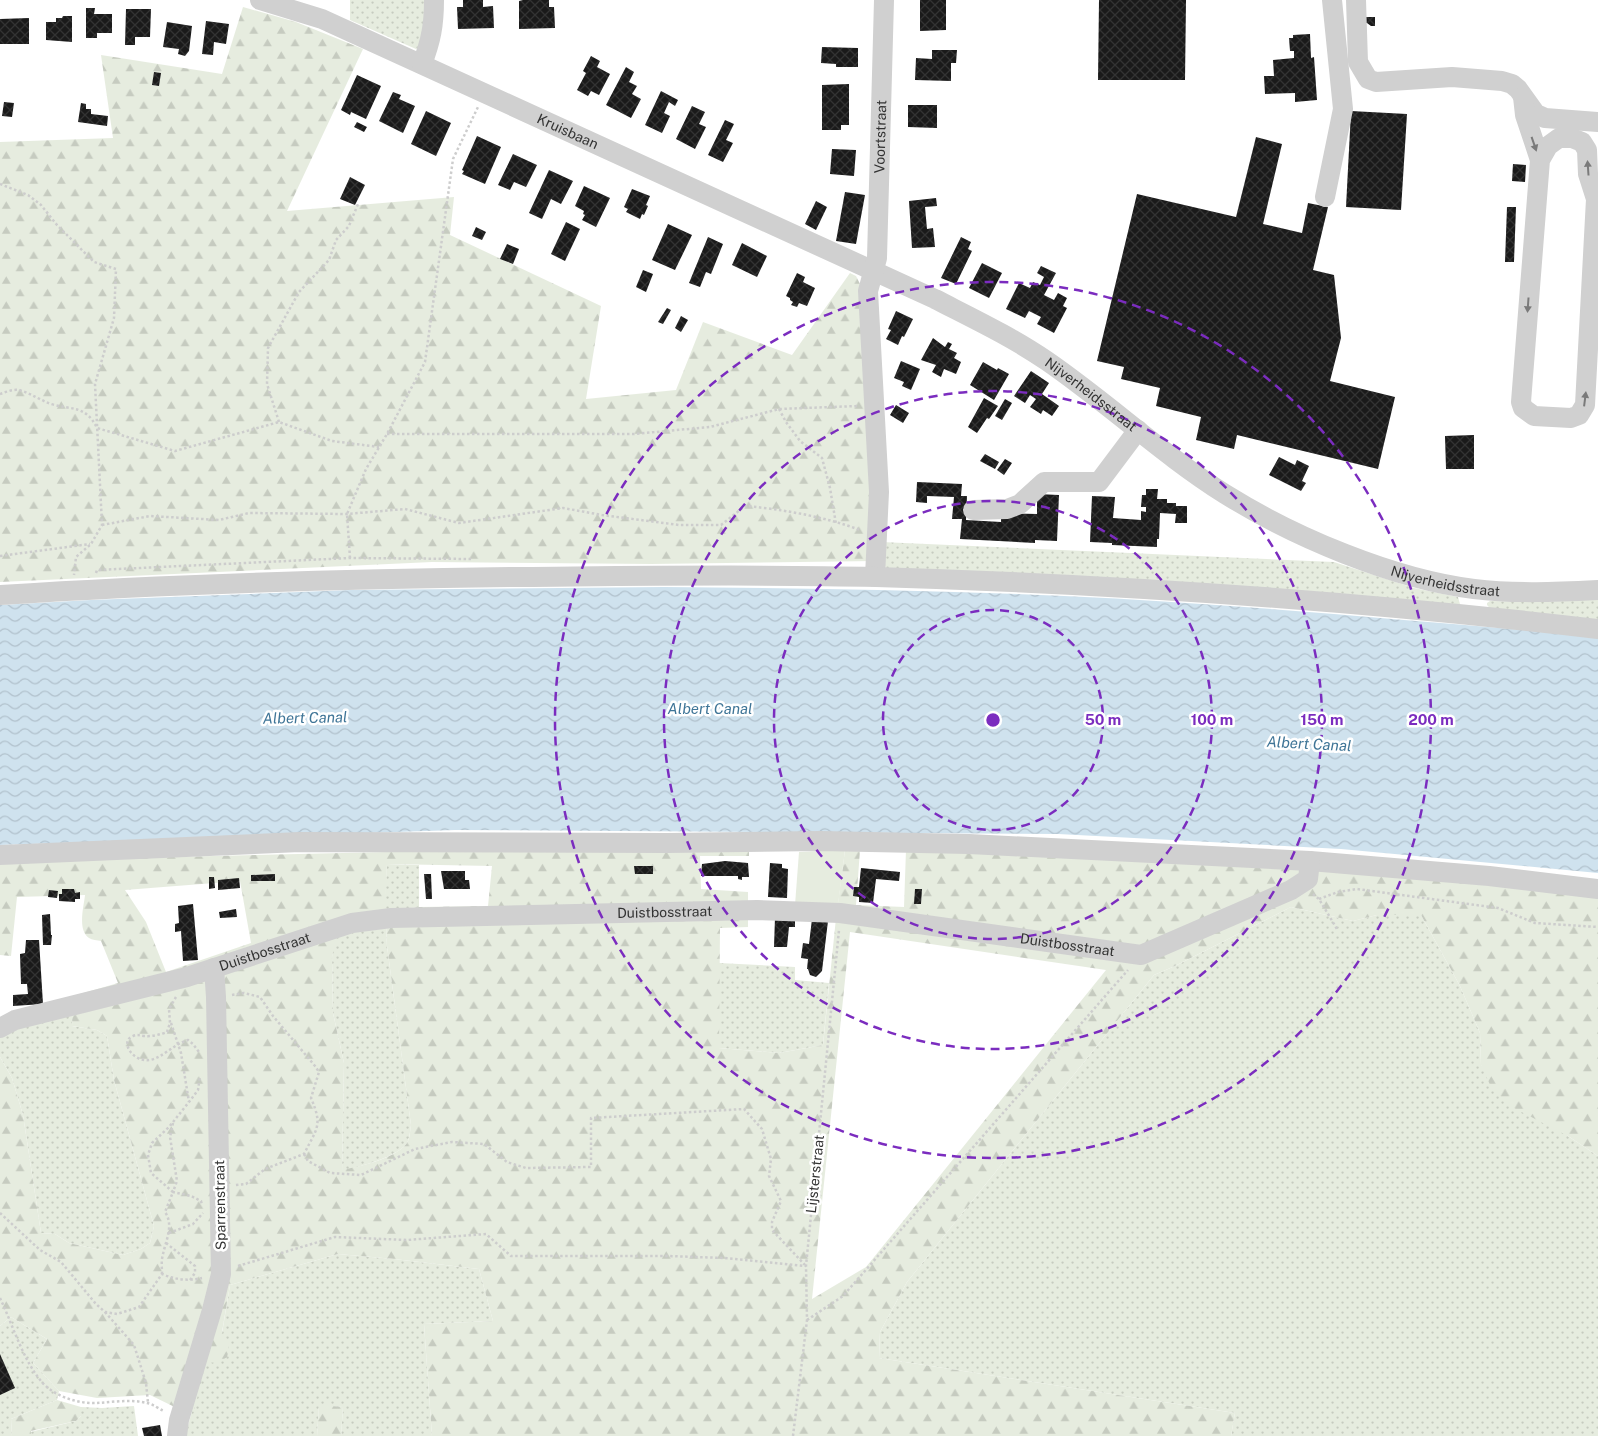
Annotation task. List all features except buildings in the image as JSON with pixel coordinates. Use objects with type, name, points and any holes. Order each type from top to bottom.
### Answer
[{"type":"street","name":"Kruisbaan","points":[[260,0],[322,19],[873,271]]},
{"type":"street","points":[[422,64],[430,43],[434,23],[434,0]]},
{"type":"street","name":"Voortstraat","points":[[873,271],[877,258],[884,0]]},
{"type":"street","points":[[1325,197],[1342,109],[1332,0]]},
{"type":"street","points":[[1356,0],[1358,62],[1368,79],[1376,82],[1452,77],[1502,81],[1512,84],[1518,89],[1536,114],[1545,118],[1598,122]]},
{"type":"street","points":[[1523,97],[1525,115],[1540,160],[1521,402],[1523,408],[1534,416],[1571,418],[1579,415],[1585,405],[1597,196],[1588,174],[1588,150],[1582,142],[1572,138],[1559,138],[1548,146],[1540,160]]},
{"type":"street","points":[[873,271],[868,290],[879,492],[875,577]]},
{"type":"street","name":"Nijverheidsstraat","points":[[873,271],[1009,336],[1048,362],[1224,493],[1260,515],[1342,552],[1383,568],[1432,581],[1473,589],[1516,592],[1598,590]]},
{"type":"street","points":[[973,510],[1007,509],[1020,504],[1044,482],[1099,482],[1138,430]]},
{"type":"street","points":[[0,595],[72,590],[350,579],[663,575],[875,577],[1075,586],[1301,600],[1470,615],[1598,630]]},
{"type":"street","points":[[1470,615],[1473,589]]},
{"type":"street","points":[[0,855],[300,842],[667,843],[820,841],[979,845],[1310,861],[1490,876],[1598,889]]},
{"type":"street","points":[[1141,956],[1267,902],[1300,885],[1308,880],[1310,861]]},
{"type":"street","name":"Duistbosstraat","points":[[0,1028],[15,1020],[187,977],[352,923],[391,918],[757,910],[840,913],[1141,956]]},
{"type":"street","name":"Sparrenstraat","points":[[178,1428],[221,1274],[214,968]]},
{"type":"path","points":[[350,579],[348,514],[366,469],[425,362],[453,159],[485,92]]},
{"type":"path","points":[[0,184],[28,195],[41,205],[57,225],[94,262],[116,269],[114,318],[95,384],[102,525],[91,544],[76,557],[72,590]]},
{"type":"path","points":[[279,422],[267,384],[268,348],[299,292],[329,260],[336,240],[349,226],[358,204]]},
{"type":"path","points":[[0,394],[17,389],[52,404],[71,406],[85,413],[93,420],[97,428],[175,451],[279,422],[332,441],[379,447]]},
{"type":"path","points":[[387,434],[634,434],[710,427],[778,409],[875,406]]},
{"type":"path","points":[[778,409],[800,441],[822,458],[830,488],[836,524]]},
{"type":"path","points":[[102,525],[150,516],[219,520],[249,513],[348,514],[405,509],[459,524],[562,508],[679,525],[720,525],[745,506],[763,507],[859,530],[877,541]]},
{"type":"path","points":[[0,556],[91,544]]},
{"type":"path","points":[[1300,885],[1319,899],[1337,928]]},
{"type":"path","points":[[1319,899],[1338,892],[1358,889],[1498,908],[1535,923],[1598,927]]},
{"type":"path","name":"Lijsterstraat","points":[[793,1436],[807,1320],[806,1266],[840,913]]},
{"type":"path","points":[[807,1320],[843,1296],[1141,956]]},
{"type":"path","points":[[187,977],[169,1009],[170,1023],[178,1043],[189,1102]]},
{"type":"path","points":[[216,997],[244,993],[260,997],[272,1016],[319,1072],[311,1098],[316,1110],[319,1126],[304,1154],[265,1169],[246,1184],[231,1186]]},
{"type":"path","points":[[170,1023],[167,1032],[163,1034],[138,1035],[129,1038],[127,1044],[134,1057],[140,1060],[153,1060],[178,1043],[188,1040],[199,1050],[200,1057]]},
{"type":"path","points":[[169,1233],[193,1224],[203,1213],[201,1201],[191,1196],[173,1192],[150,1174],[148,1155],[152,1144],[174,1121],[198,1090],[199,1078],[202,1074]]},
{"type":"path","points":[[304,1154],[308,1161],[330,1173],[360,1175],[415,1149],[452,1142],[484,1144],[507,1162],[526,1168],[591,1167],[591,1118],[744,1109],[762,1129],[771,1159],[768,1176],[781,1201],[772,1222],[772,1230],[806,1266]]},
{"type":"path","points":[[105,1312],[117,1314],[139,1307],[162,1274],[162,1256],[169,1233],[169,1218],[165,1212],[177,1181],[170,1137],[174,1121]]},
{"type":"path","points":[[0,1213],[40,1250],[61,1262],[134,1345],[146,1383],[148,1403]]},
{"type":"path","points":[[162,1274],[173,1279],[190,1280],[221,1274],[246,1262],[335,1237],[407,1240],[486,1234],[511,1256],[668,1256],[724,1258],[806,1266]]},
{"type":"path","points":[[166,1243],[195,1266],[195,1273],[190,1280]]},
{"type":"path","points":[[240,1258],[246,1262]]},
{"type":"path","points":[[0,1298],[21,1347],[41,1382],[58,1395],[76,1401],[94,1403],[123,1401],[148,1403],[178,1428]]},
{"type":"green space","points":[[350,0],[428,0],[419,48],[416,49],[350,20]]},
{"type":"green space","points":[[243,7],[296,22],[363,49],[287,211],[454,197],[450,235],[601,306],[586,399],[676,390],[703,322],[792,355],[850,273],[856,276],[860,284],[875,561],[651,564],[432,562],[0,582],[0,142],[113,138],[101,55],[222,74]]},
{"type":"green space","points":[[881,542],[1334,562],[1414,588],[1458,597],[1460,604],[1456,608],[886,571]]},
{"type":"green space","points":[[1598,599],[1598,620],[1490,608],[1487,605],[1490,601],[1539,602]]},
{"type":"green space","points":[[749,849],[749,856],[700,856],[701,889],[748,892],[748,927],[720,928],[719,1048],[779,1053],[823,1045],[845,850],[860,850],[856,905],[904,907],[906,850],[1220,862],[1598,895],[1598,1156],[1568,1136],[1510,1106],[1491,1087],[1481,1065],[1480,1033],[1460,986],[1421,915],[1377,915],[1353,921],[1291,907],[1154,975],[907,1282],[880,1332],[879,1358],[1235,1413],[1231,1436],[432,1436],[424,1324],[493,1321],[479,1269],[338,1254],[230,1285],[222,1332],[228,1344],[227,1357],[218,1363],[206,1362],[194,1411],[187,1413],[150,1395],[97,1398],[59,1391],[33,1363],[47,1339],[11,1317],[0,1326],[0,1057],[12,1078],[23,1115],[41,1233],[55,1234],[69,1243],[123,1255],[141,1249],[150,1243],[154,1226],[114,1080],[107,1036],[97,1030],[72,1026],[73,996],[118,983],[101,941],[89,938],[83,929],[82,918],[85,895],[17,897],[11,956],[0,955],[0,861],[387,852]],"holes":[[[387,864],[492,866],[488,906],[419,907],[385,911]],[[240,881],[251,943],[166,972],[146,922],[125,890]],[[333,924],[386,924],[387,946],[411,1125],[408,1141],[397,1152],[378,1160],[342,1170],[344,1063],[333,1013],[332,957],[335,941]],[[850,932],[1106,970],[866,1267],[812,1299]]]},
{"type":"green space","points":[[845,850],[838,905],[795,905],[799,852]]},
{"type":"green space","points":[[387,864],[419,865],[419,907],[384,911]]},
{"type":"green space","points":[[1291,907],[1353,921],[1377,915],[1421,915],[1460,986],[1480,1033],[1481,1065],[1568,1136],[1598,1156],[1598,1436],[1231,1436],[1235,1413],[879,1358],[880,1332],[907,1282],[1154,975]]},
{"type":"green space","points":[[386,924],[387,946],[411,1125],[410,1135],[404,1146],[389,1156],[342,1171],[344,1063],[333,1013],[332,957],[334,936]]},
{"type":"green space","points":[[719,963],[795,967],[795,980],[829,983],[823,1045],[779,1053],[719,1048]]},
{"type":"green space","points":[[73,1012],[72,1026],[97,1030],[107,1036],[114,1080],[154,1226],[150,1243],[141,1249],[123,1255],[69,1243],[55,1234],[41,1233],[23,1115],[12,1078],[0,1057],[0,1035],[20,1026]]},
{"type":"green space","points":[[338,1254],[479,1269],[493,1321],[424,1324],[432,1436],[341,1436],[343,1407],[319,1406],[317,1436],[185,1436],[206,1362],[222,1333],[230,1285]]},
{"type":"green space","points":[[11,1317],[47,1339],[33,1363],[59,1391],[57,1400],[11,1419],[12,1436],[0,1436],[0,1326]]},
{"type":"green space","points":[[57,1400],[81,1407],[81,1416],[76,1421],[31,1431],[31,1436],[12,1436],[11,1419]]},
{"type":"green space","points":[[319,1405],[343,1407],[341,1436],[317,1436]]},
{"type":"green space","points":[[134,1406],[138,1436],[31,1436],[30,1432],[76,1421],[81,1416],[81,1407]]},
{"type":"water","name":"Albert Canal","points":[[664,587],[914,591],[1131,599],[1264,608],[1598,636],[1598,873],[1341,849],[1058,834],[455,830],[0,845],[0,605],[351,590]]}]
